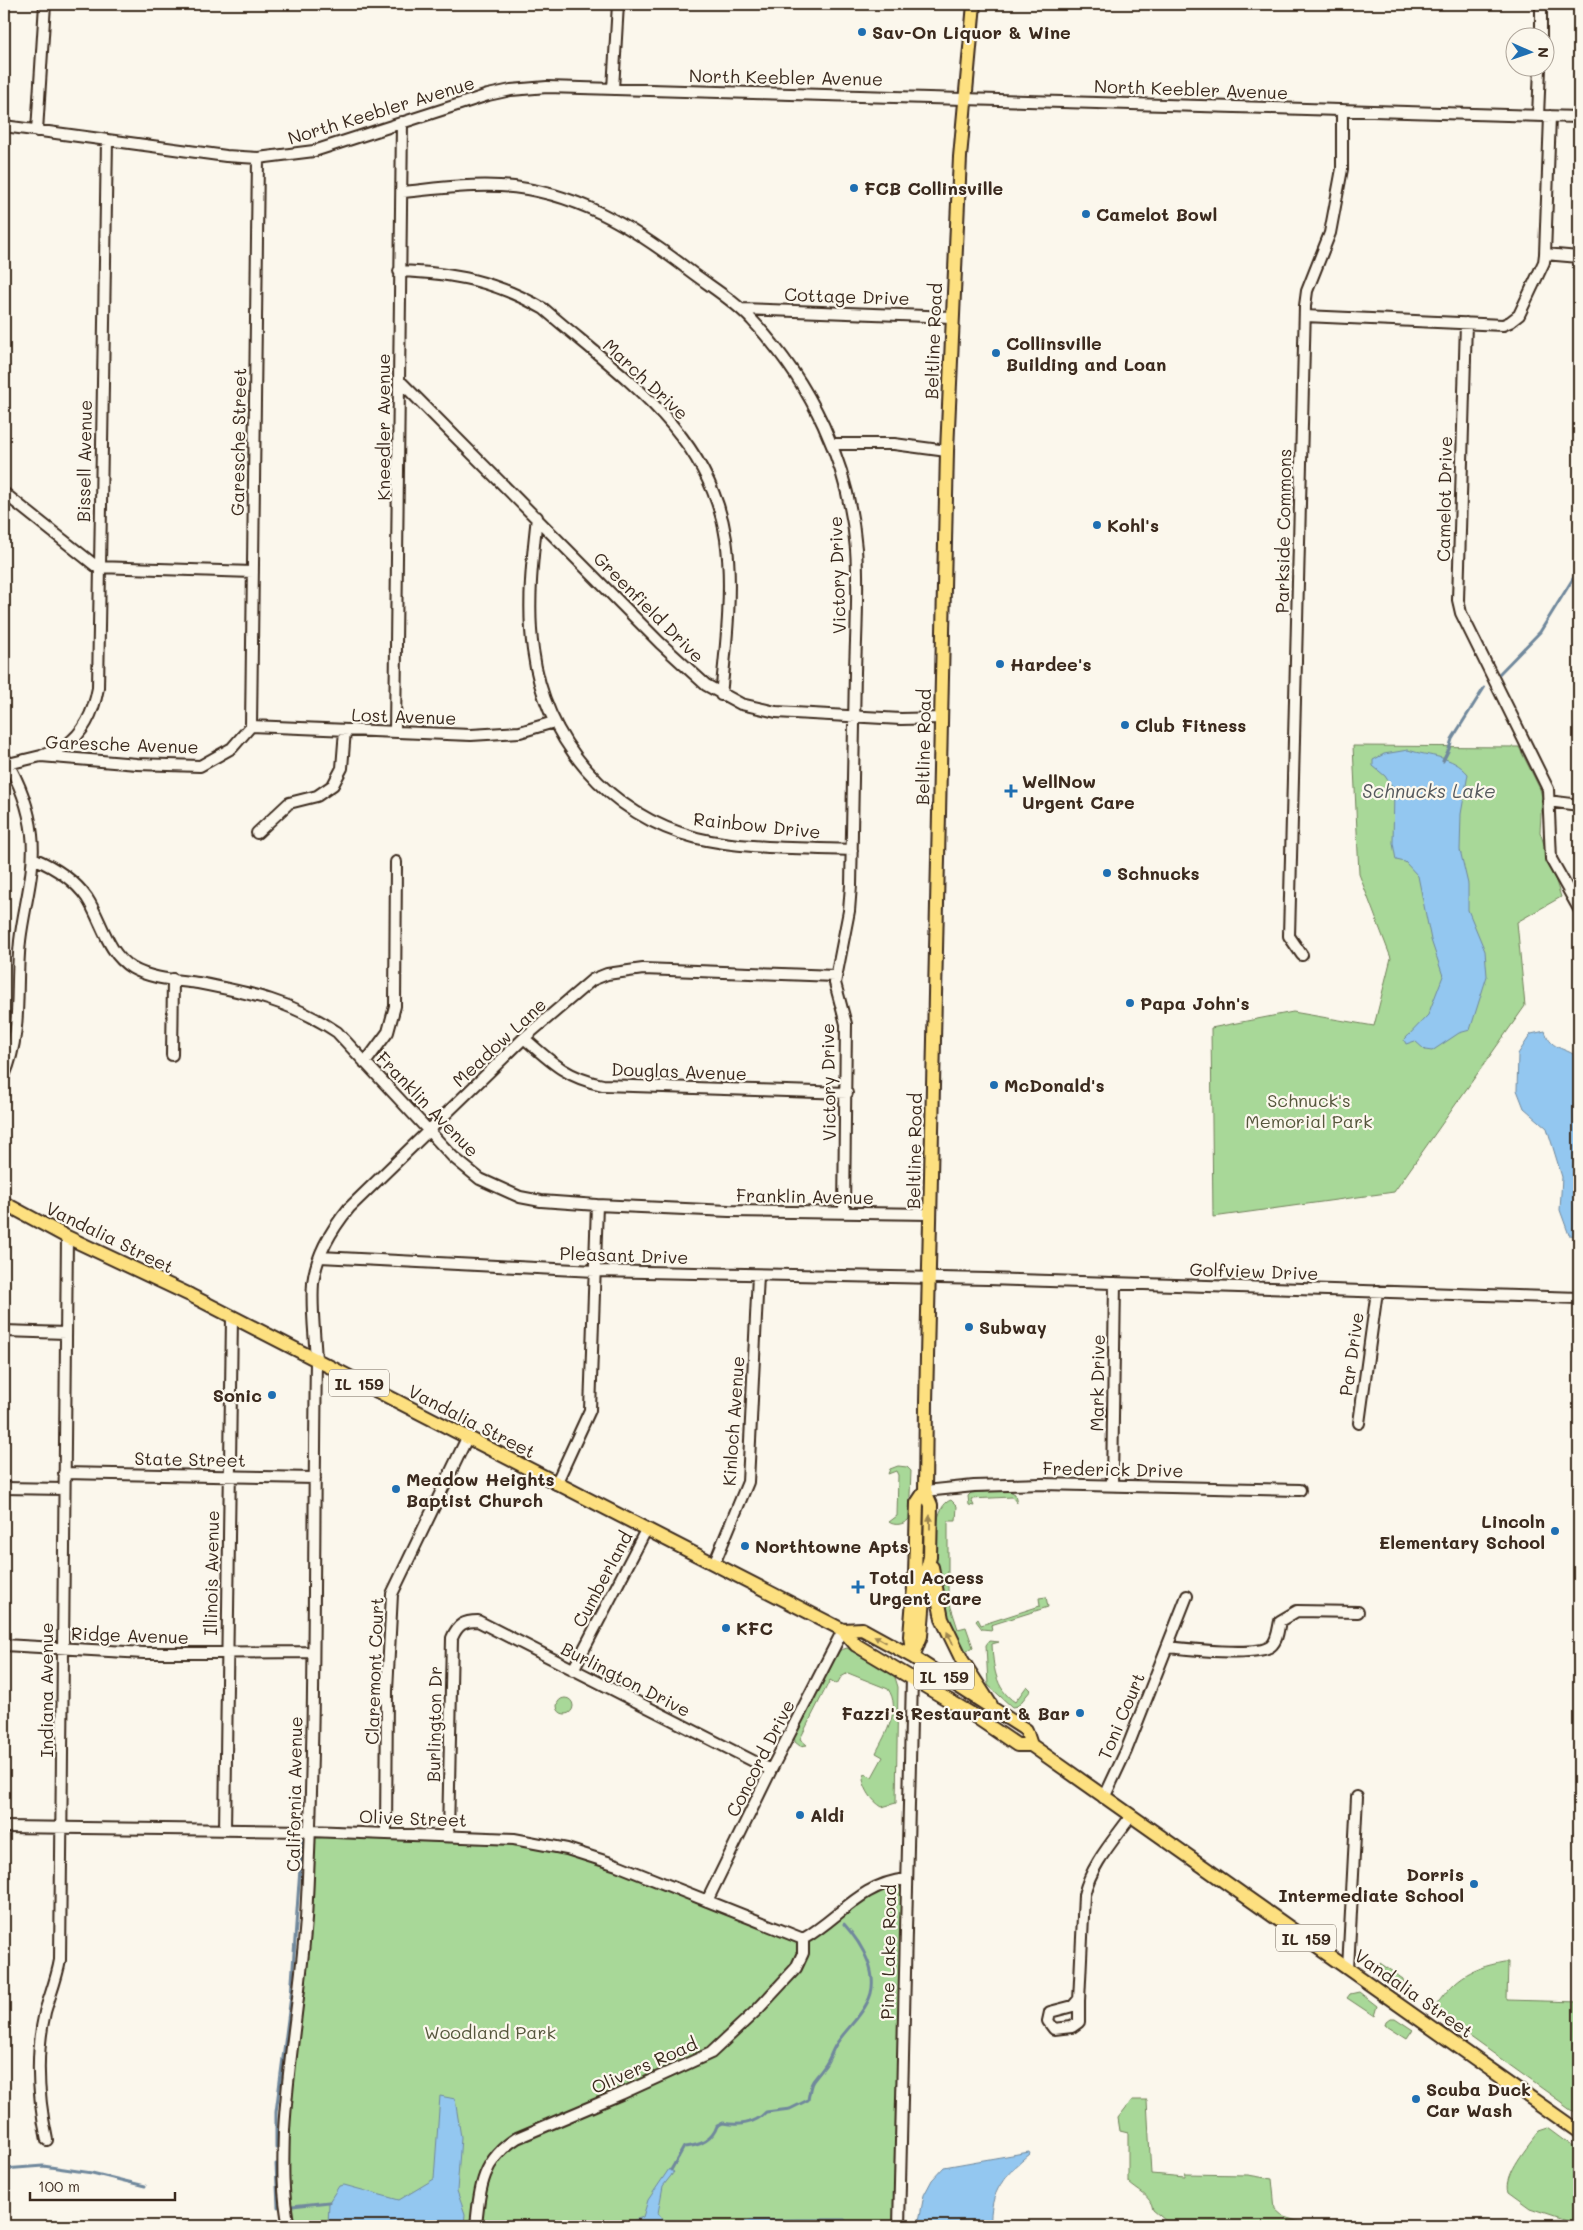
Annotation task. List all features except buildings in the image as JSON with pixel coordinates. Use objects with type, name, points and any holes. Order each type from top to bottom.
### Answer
[{"type":"main road","name":"Beltline Road","points":[[912,1678],[914,1657],[921,1636],[926,1572],[930,1557],[930,1505],[925,1491],[928,1278],[946,451],[964,98],[974,4]]},
{"type":"main road","name":"Vandalia Street","points":[[4,1203],[67,1237],[232,1317],[843,1630],[856,1645],[912,1678],[1017,1745],[1031,1745]]},
{"type":"main road","name":"Beltline Road","points":[[914,1657],[910,1636],[916,1558],[917,1503],[925,1491]]},
{"type":"main road","points":[[930,1557],[942,1619],[962,1660],[994,1709]]},
{"type":"main road","name":"Vandalia Street","points":[[843,1630],[862,1629],[914,1657],[1026,1730],[1031,1745],[1579,2132]]},
{"type":"street","points":[[37,131],[45,4]]},
{"type":"street","points":[[613,89],[618,4]]},
{"type":"street","points":[[1541,4],[1541,28]]},
{"type":"street","points":[[1538,116],[1540,78]]},
{"type":"street","name":"North Keebler Avenue","points":[[4,126],[226,156],[258,158],[314,151],[488,95],[511,90],[547,87],[1579,117]]},
{"type":"street","name":"Parkside Commons","points":[[1302,955],[1289,936],[1305,316],[1307,291],[1321,260],[1332,224],[1342,169],[1342,110]]},
{"type":"street","points":[[1305,316],[1503,324],[1516,319],[1544,262],[1546,254],[1550,116]]},
{"type":"street","name":"Kneedler Avenue","points":[[395,732],[402,122]]},
{"type":"street","name":"Bissell Avenue","points":[[41,756],[66,746],[77,735],[92,713],[98,688],[107,140]]},
{"type":"street","name":"Garesche Street","points":[[251,726],[258,158]]},
{"type":"street","name":"Victory Drive","points":[[402,192],[500,186],[532,190],[572,200],[617,220],[742,309],[787,362],[816,409],[833,444],[846,486],[856,548],[852,850],[849,911],[835,976],[835,983],[846,1024],[844,1213]]},
{"type":"street","points":[[1546,254],[1579,257]]},
{"type":"street","name":"March Drive","points":[[399,271],[434,272],[480,281],[501,287],[538,305],[656,406],[678,429],[706,473],[716,497],[726,540],[728,608],[721,695]]},
{"type":"street","name":"Cottage Drive","points":[[742,309],[952,317]]},
{"type":"street","name":"Camelot Drive","points":[[1466,323],[1458,600],[1461,614],[1548,789],[1551,859],[1579,910]]},
{"type":"street","name":"Greenfield Drive","points":[[399,380],[691,673],[721,695],[741,704],[776,712],[855,717],[941,718]]},
{"type":"street","points":[[833,444],[894,444],[946,451]]},
{"type":"street","points":[[4,493],[91,565],[100,567],[253,572]]},
{"type":"street","name":"Rainbow Drive","points":[[538,518],[531,585],[532,635],[538,676],[554,722],[570,749],[596,781],[631,809],[671,830],[698,838],[739,843],[852,850]]},
{"type":"street","name":"Lost Avenue","points":[[251,726],[496,735],[520,732],[554,722]]},
{"type":"street","name":"Garesche Avenue","points":[[6,760],[41,756],[137,764],[200,766],[232,748],[251,726]]},
{"type":"street","points":[[257,833],[289,803],[317,796],[333,785],[342,768],[345,730]]},
{"type":"street","points":[[4,1076],[14,1044],[17,1020],[20,941],[33,858],[29,818],[18,782],[6,760]]},
{"type":"street","points":[[1548,801],[1579,804]]},
{"type":"street","name":"Franklin Avenue","points":[[33,858],[61,872],[87,898],[112,949],[120,959],[142,973],[260,995],[296,1008],[337,1032],[428,1131],[466,1169],[500,1189],[541,1201],[598,1205],[930,1214]]},
{"type":"street","points":[[365,1063],[388,1032],[396,1006],[396,862]]},
{"type":"street","name":"Meadow Lane","points":[[316,1361],[313,1284],[320,1257],[328,1239],[349,1208],[524,1038],[592,980],[627,970],[643,969],[835,976]]},
{"type":"street","points":[[172,1055],[173,979]]},
{"type":"street","name":"Douglas Avenue","points":[[524,1038],[559,1069],[574,1078],[603,1086],[846,1093]]},
{"type":"street","points":[[556,1484],[590,1410],[598,1205]]},
{"type":"street","name":"Indiana Avenue","points":[[47,2140],[40,2104],[38,2067],[45,2013],[60,1960],[67,1237]]},
{"type":"street","name":"Pleasant Drive","points":[[320,1257],[595,1271],[928,1278]]},
{"type":"street","name":"Kinloch Avenue","points":[[714,1564],[748,1482],[758,1275]]},
{"type":"street","name":"Golfview Drive","points":[[928,1278],[1579,1298]]},
{"type":"street","name":"Mark Drive","points":[[1112,1484],[1114,1283]]},
{"type":"street","name":"Par Drive","points":[[1359,1423],[1377,1291]]},
{"type":"street","name":"Illinois Avenue","points":[[225,1830],[232,1317]]},
{"type":"street","points":[[4,1331],[66,1333]]},
{"type":"street","name":"California Avenue","points":[[290,2226],[283,2189],[282,2165],[289,2070],[303,1957],[310,1831],[316,1361]]},
{"type":"street","name":"Claremont Court","points":[[386,1833],[391,1600],[396,1583],[467,1438]]},
{"type":"street","name":"State Street","points":[[64,1473],[315,1478]]},
{"type":"street","name":"Frederick Drive","points":[[925,1491],[974,1486],[1112,1484],[1300,1490]]},
{"type":"street","points":[[4,1488],[64,1489]]},
{"type":"street","name":"Cumberland","points":[[573,1670],[646,1530]]},
{"type":"street","name":"Toni Court","points":[[1104,1798],[1168,1647],[1187,1596]]},
{"type":"street","points":[[1168,1647],[1205,1650],[1264,1650],[1274,1642],[1280,1621],[1293,1612],[1358,1612]]},
{"type":"street","name":"Burlington Drive","points":[[466,1621],[478,1622],[771,1770]]},
{"type":"street","name":"Burlington Dr","points":[[448,1835],[452,1638],[456,1627],[466,1621]]},
{"type":"street","name":"Concord Drive","points":[[707,1901],[771,1770],[843,1630]]},
{"type":"street","name":"Ridge Avenue","points":[[4,1645],[63,1649],[226,1653],[313,1652]]},
{"type":"street","name":"Pine Lake Road","points":[[899,2226],[912,1678]]},
{"type":"street","points":[[1348,1968],[1357,1797]]},
{"type":"street","points":[[1079,1999],[1084,1895],[1087,1882],[1092,1870],[1131,1816]]},
{"type":"street","name":"Olive Street","points":[[4,1827],[310,1831],[514,1839],[567,1849],[617,1865],[803,1939]]},
{"type":"street","points":[[803,1939],[816,1932],[857,1898],[888,1881],[906,1879]]},
{"type":"street","name":"Olivers Road","points":[[476,2226],[482,2182],[493,2156],[517,2138],[622,2094],[711,2053],[758,2009],[796,1968],[803,1953],[803,1939]]},
{"type":"green space","name":"Schnuck's Memorial Park","points":[[1353,746],[1519,747],[1540,789],[1542,797],[1540,832],[1561,897],[1517,922],[1525,1006],[1394,1192],[1213,1217],[1211,1028],[1293,1012],[1374,1026],[1391,958],[1359,874]]},
{"type":"green space","points":[[898,1466],[907,1467],[911,1471],[909,1519],[902,1524],[889,1522],[897,1516],[898,1475],[896,1471],[888,1474],[890,1469]]},
{"type":"green space","points":[[1008,1490],[1015,1494],[1017,1503],[1012,1497],[971,1499],[974,1506],[969,1505],[968,1496],[971,1493]]},
{"type":"green space","points":[[951,1500],[957,1506],[956,1521],[948,1521],[948,1598],[958,1629],[966,1627],[973,1647],[966,1652],[958,1641],[950,1623],[938,1574],[937,1526],[942,1509]]},
{"type":"green space","points":[[1046,1597],[1048,1607],[991,1625],[992,1630],[982,1629],[976,1621],[978,1619],[981,1625],[1040,1606],[1039,1598]]},
{"type":"green space","points":[[989,1641],[999,1642],[992,1644],[994,1668],[999,1683],[1008,1697],[1015,1702],[1027,1686],[1031,1690],[1018,1706],[1012,1707],[988,1685],[986,1645]]},
{"type":"green space","points":[[847,1648],[894,1674],[898,1687],[896,1803],[882,1807],[869,1795],[863,1779],[865,1774],[872,1777],[883,1757],[876,1753],[893,1713],[892,1697],[888,1689],[848,1673],[841,1677],[837,1684],[830,1680],[800,1739],[807,1745],[800,1746],[795,1742],[794,1734],[838,1651]]},
{"type":"green space","points":[[565,1698],[573,1706],[565,1714],[557,1706]]},
{"type":"green space","name":"Woodland Park","points":[[310,1831],[514,1839],[589,1856],[803,1939],[888,1881],[906,1879],[899,2226],[290,2226],[285,2122]]},
{"type":"green space","points":[[1508,1962],[1507,2000],[1579,2002],[1579,2115],[1433,2010],[1448,1990],[1462,1977],[1480,1968]]},
{"type":"green space","points":[[1380,1963],[1403,1979],[1404,1986],[1402,1987],[1380,1972]]},
{"type":"green space","points":[[1359,1992],[1377,2006],[1374,2016],[1347,1998],[1350,1994]]},
{"type":"green space","points":[[1390,2018],[1395,2018],[1413,2030],[1407,2039],[1385,2025],[1386,2021]]},
{"type":"green space","points":[[1132,2100],[1147,2100],[1151,2174],[1185,2177],[1185,2174],[1248,2175],[1272,2179],[1275,2209],[1284,2217],[1313,2226],[1172,2226],[1153,2210],[1147,2197],[1128,2182],[1128,2133],[1120,2131],[1118,2118]]},
{"type":"green space","points":[[1548,2128],[1579,2151],[1579,2224],[1531,2208],[1509,2192],[1510,2177],[1518,2160],[1539,2131]]},
{"type":"water","name":"Schnucks Lake","points":[[1408,750],[1448,760],[1455,763],[1468,774],[1461,814],[1460,850],[1468,884],[1468,910],[1485,951],[1487,976],[1470,1030],[1459,1033],[1432,1051],[1425,1050],[1415,1041],[1406,1044],[1404,1040],[1428,1015],[1443,976],[1431,940],[1418,876],[1405,862],[1396,860],[1393,843],[1394,790],[1385,776],[1373,766],[1373,760],[1384,754]]},
{"type":"water","points":[[1545,1031],[1551,1043],[1579,1059],[1579,1236],[1569,1235],[1560,1210],[1562,1177],[1547,1128],[1524,1108],[1517,1090],[1518,1054],[1531,1034]]},
{"type":"water","points":[[440,2096],[455,2099],[461,2137],[457,2191],[465,2214],[464,2226],[328,2226],[329,2202],[339,2186],[344,2185],[399,2200],[434,2179]]},
{"type":"water","points":[[1029,2152],[1030,2154],[1013,2169],[1000,2185],[993,2203],[991,2226],[918,2226],[924,2195],[932,2180],[944,2167]]},
{"type":"water","points":[[669,2169],[674,2172],[663,2186],[658,2213],[668,2226],[618,2226],[643,2217],[648,2200]]},
{"type":"water","points":[[845,2219],[851,2226],[727,2226],[750,2220]]},
{"type":"waterway","points":[[1499,674],[1540,632],[1579,569]]},
{"type":"waterway","points":[[1443,761],[1452,739],[1484,688]]},
{"type":"waterway","points":[[276,2148],[276,2112],[291,1996],[302,1839]]},
{"type":"waterway","points":[[671,2170],[684,2147],[704,2142],[712,2135],[717,2126],[723,2123],[752,2122],[766,2112],[790,2109],[808,2100],[813,2081],[826,2065],[835,2046],[864,2009],[871,1993],[872,1982],[868,1961],[857,1941],[844,1924]]},
{"type":"waterway","points":[[276,2164],[278,2207]]},
{"type":"waterway","points":[[4,2169],[43,2166],[92,2173],[145,2186]]},
{"type":"waterway","points":[[292,2206],[329,2202]]},
{"type":"place","name":"Sav-On Liquor & Wine","points":[[862,32]]},
{"type":"place","name":"FCB Collinsville","points":[[854,188]]},
{"type":"place","name":"Camelot Bowl","points":[[1086,214]]},
{"type":"place","name":"Collinsville Building and Loan","points":[[996,353]]},
{"type":"place","name":"Kohl's","points":[[1097,525]]},
{"type":"place","name":"Hardee's","points":[[1000,664]]},
{"type":"place","name":"Club Fitness","points":[[1125,725]]},
{"type":"place","name":"WellNow Urgent Care","points":[[1011,791]]},
{"type":"place","name":"Schnucks","points":[[1107,873]]},
{"type":"place","name":"Papa John's","points":[[1130,1003]]},
{"type":"place","name":"McDonald's","points":[[994,1085]]},
{"type":"place","name":"Subway","points":[[969,1327]]},
{"type":"place","name":"Sonic","points":[[272,1395]]},
{"type":"place","name":"Meadow Heights Baptist Church","points":[[396,1489]]},
{"type":"place","name":"Lincoln Elementary School","points":[[1555,1531]]},
{"type":"place","name":"Northtowne Apts","points":[[745,1546]]},
{"type":"place","name":"Total Access Urgent Care","points":[[858,1587]]},
{"type":"place","name":"KFC","points":[[726,1628]]},
{"type":"place","name":"Fazzi's Restaurant & Bar","points":[[1080,1713]]},
{"type":"place","name":"Aldi","points":[[800,1815]]},
{"type":"place","name":"Dorris Intermediate School","points":[[1474,1884]]},
{"type":"place","name":"Scuba Duck Car Wash","points":[[1416,2099]]}]
